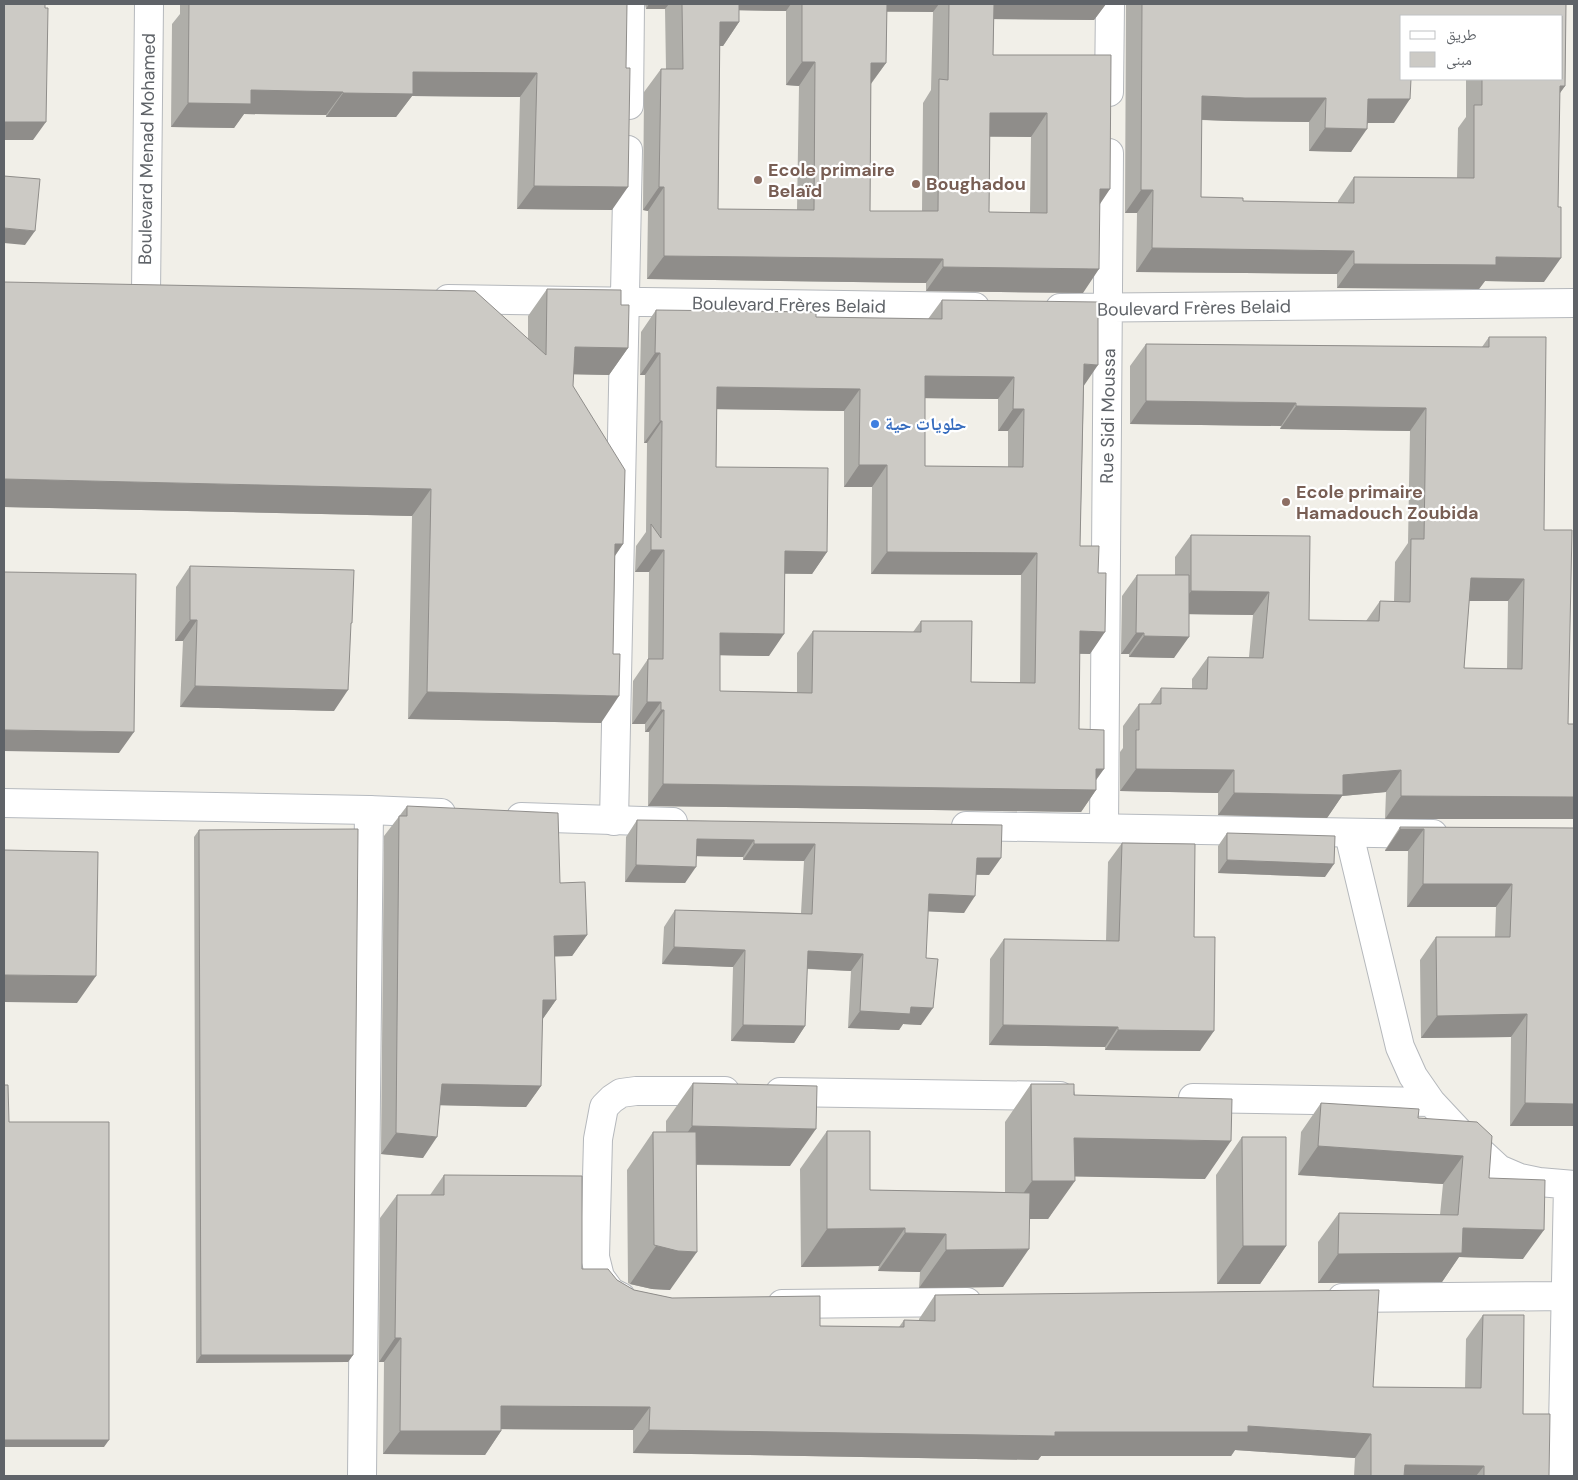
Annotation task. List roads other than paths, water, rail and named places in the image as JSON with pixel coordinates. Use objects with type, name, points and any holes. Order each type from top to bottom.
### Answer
[{"type":"street","name":"Boulevard Menad Mohamed","points":[[146,294],[149,4]]},
{"type":"street","points":[[614,821],[626,302],[630,4]]},
{"type":"street","name":"Rue Sidi Moussa","points":[[1104,828],[1110,4]]},
{"type":"street","points":[[117,294],[175,295]]},
{"type":"street","name":"Boulevard Frères Belaid","points":[[420,299],[1000,308]]},
{"type":"street","name":"Boulevard Frères Belaid","points":[[1040,308],[1109,309],[1574,303]]},
{"type":"street","points":[[4,803],[369,810],[467,815]]},
{"type":"street","points":[[362,1476],[369,810]]},
{"type":"street","points":[[496,816],[694,822]]},
{"type":"street","points":[[944,826],[1457,835]]},
{"type":"street","points":[[1349,834],[1400,1046],[1413,1076],[1431,1102],[1459,1132],[1499,1169],[1520,1178],[1571,1185],[1566,1296],[1562,1476]]},
{"type":"street","points":[[649,1304],[630,1302],[611,1292],[600,1277],[596,1257],[600,1119],[604,1107],[622,1093],[636,1091],[752,1091],[1084,1097]]},
{"type":"street","points":[[1173,1098],[1431,1102]]},
{"type":"street","points":[[1316,1299],[1566,1296]]},
{"type":"street","points":[[758,1305],[987,1302]]},
{"type":"place","name":"Ecole primaire Belaïd","points":[[758,180]]},
{"type":"place","name":"Boughadou","points":[[916,184]]},
{"type":"place","name":"حلويات حية","points":[[875,424]]},
{"type":"place","name":"Ecole primaire Hamadouch Zoubida","points":[[1286,502]]}]
